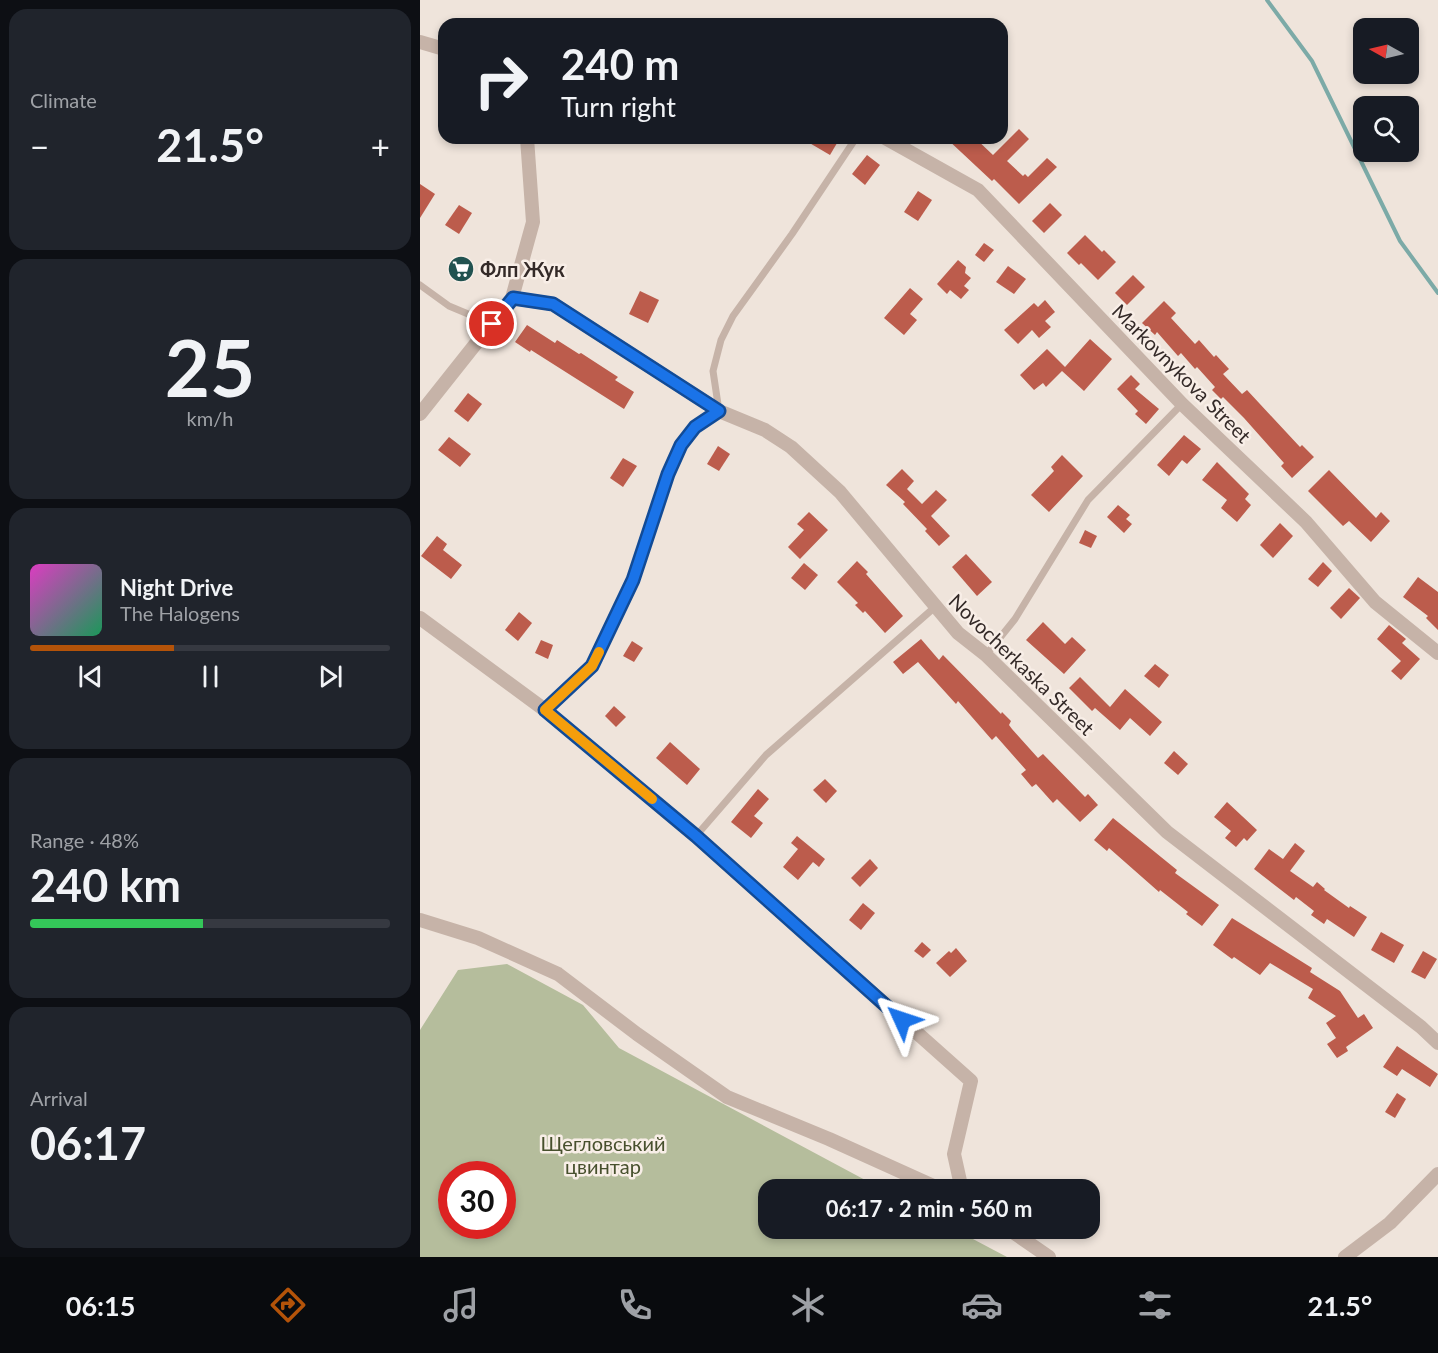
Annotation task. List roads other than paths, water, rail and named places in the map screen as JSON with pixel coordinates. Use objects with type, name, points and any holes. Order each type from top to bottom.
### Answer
[{"type":"street","points":[[420,42],[438,47]]},
{"type":"street","points":[[420,414],[513,298],[533,222],[527,144]]},
{"type":"street","name":"Markovnykova Street","points":[[896,144],[978,190],[1182,404],[1306,522],[1375,602],[1438,652]]},
{"type":"street","name":"Novocherkaska Street","points":[[513,298],[553,304],[719,411],[765,430],[808,461],[840,492],[958,633],[986,655],[1167,832],[1438,1043]]},
{"type":"street","points":[[420,618],[545,710],[696,836],[970,1081],[954,1154],[960,1179]]},
{"type":"street","points":[[420,920],[478,938],[558,974],[637,1034],[727,1097],[918,1179]]},
{"type":"street","points":[[1346,1257],[1390,1223],[1438,1175]]},
{"type":"street","points":[[1023,1239],[1048,1257]]},
{"type":"lane","points":[[545,710],[592,666],[633,580],[668,474],[681,445],[695,427],[719,411],[713,371],[721,340],[733,316],[792,234],[852,144]]},
{"type":"lane","points":[[420,285],[450,306],[492,324]]},
{"type":"lane","points":[[986,655],[1015,620],[1088,500],[1182,404]]},
{"type":"lane","points":[[696,836],[766,755],[935,607]]},
{"type":"waterway","points":[[1267,0],[1312,61],[1400,241],[1438,293]]},
{"type":"place","name":"Флп Жук","points":[[461,269]]},
{"type":"park label","name":"Щегловський цвинтар","points":[[603,1154]]}]
